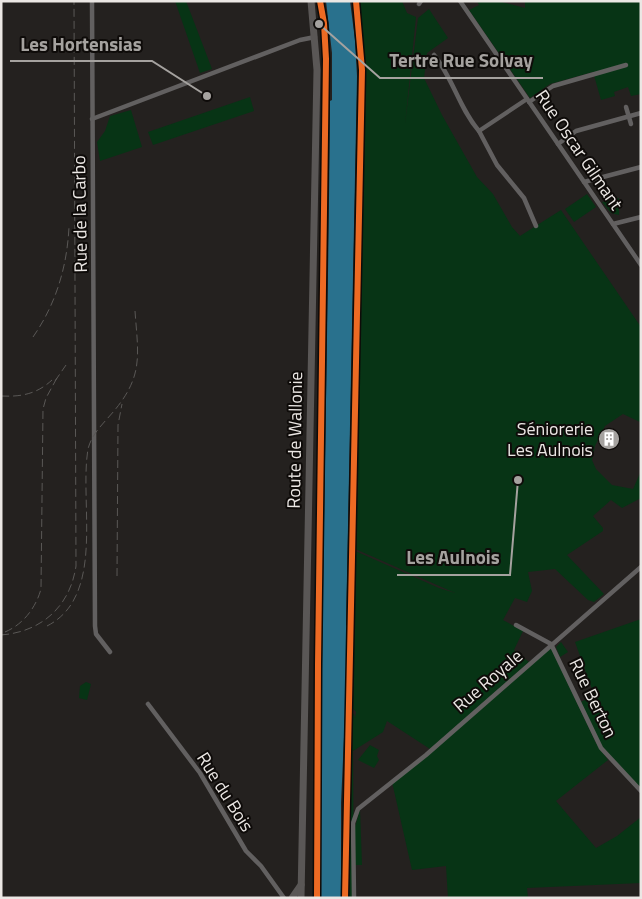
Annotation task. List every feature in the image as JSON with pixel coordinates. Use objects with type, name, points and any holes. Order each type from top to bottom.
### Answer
[{"type":"main road","name":"Route de Wallonie","points":[[301,898],[316,70],[311,1]]},
{"type":"main road","points":[[293,898],[302,880]]},
{"type":"street","name":"Rue de la Carbo","points":[[92,1],[95,626],[96,634],[110,652]]},
{"type":"street","name":"Rue Oscar Gilmant","points":[[460,1],[641,265]]},
{"type":"street","points":[[92,119],[300,40],[315,37]]},
{"type":"street","points":[[434,55],[442,65],[466,115],[479,131],[497,165],[524,198],[536,226]]},
{"type":"street","points":[[479,131],[553,86],[626,65]]},
{"type":"street","points":[[626,107],[631,124]]},
{"type":"street","points":[[558,144],[576,131],[641,113]]},
{"type":"street","points":[[584,182],[641,166]]},
{"type":"street","points":[[613,224],[641,217]]},
{"type":"street","name":"Rue Royale","points":[[354,898],[354,816],[360,807],[426,755],[641,567]]},
{"type":"street","name":"Rue Berton","points":[[516,625],[551,644],[601,748],[641,791]]},
{"type":"street","name":"Rue du Bois","points":[[148,704],[200,773],[246,851],[261,866],[282,896]]},
{"type":"green space","points":[[175,1],[186,1],[212,69],[200,73]]},
{"type":"green space","points":[[358,1],[402,1],[407,13],[416,17],[405,124],[418,18],[429,9],[448,38],[427,53],[424,78],[442,115],[477,177],[493,194],[512,227],[520,236],[561,210],[641,327],[641,429],[640,422],[623,414],[605,426],[595,446],[592,460],[596,469],[612,485],[633,489],[641,471],[641,498],[622,508],[611,500],[593,516],[603,528],[603,531],[567,555],[604,594],[594,602],[588,600],[555,569],[528,572],[532,591],[527,602],[515,598],[503,620],[523,631],[514,650],[529,662],[430,749],[387,721],[383,732],[353,751],[354,898],[345,898],[349,712],[354,714],[355,718],[356,712],[350,705],[353,550],[439,588],[455,593],[353,548],[364,114],[363,54]]},
{"type":"green space","points":[[477,1],[498,1],[525,8],[525,1],[641,1],[641,94],[631,96],[628,87],[614,92],[615,96],[601,100],[593,72],[550,84],[530,98],[469,10],[479,5]]},
{"type":"green space","points":[[250,97],[254,111],[153,145],[148,132]]},
{"type":"green space","points":[[131,110],[142,147],[100,161],[97,142],[105,131],[110,116]]},
{"type":"green space","points":[[587,194],[596,207],[574,222],[565,209]]},
{"type":"green space","points":[[619,198],[619,215],[611,213],[602,202]]},
{"type":"green space","points":[[641,619],[641,789],[602,748],[579,703],[594,695],[575,642]]},
{"type":"green space","points":[[561,642],[568,652],[560,657],[556,647]]},
{"type":"green space","points":[[550,646],[596,743],[608,760],[556,801],[596,848],[617,836],[641,817],[641,883],[527,888],[528,898],[448,898],[446,866],[412,870],[392,782]]},
{"type":"green space","points":[[86,682],[91,684],[87,700],[79,698],[80,686]]},
{"type":"green space","points":[[370,745],[379,750],[377,756],[379,760],[374,768],[358,760]]},
{"type":"green space","points":[[360,809],[362,865],[355,865],[355,827]]},
{"type":"water","points":[[326,1],[350,1],[357,76],[346,625],[349,628],[341,803],[341,898],[321,898],[323,598],[330,101],[332,100],[332,53]]},
{"type":"railway","points":[[1,635],[29,629],[51,615],[67,594],[73,581],[76,566],[74,1]]},
{"type":"railway","points":[[33,337],[48,312],[59,285],[66,256],[69,227]]},
{"type":"railway","points":[[47,626],[65,612],[77,593],[84,571],[88,449],[95,433],[124,398],[135,375],[138,352],[135,311]]},
{"type":"railway","points":[[55,381],[66,365]]},
{"type":"railway","points":[[5,632],[23,620],[36,602],[41,589],[43,409],[46,398],[58,376]]},
{"type":"railway","points":[[1,396],[28,394],[41,389],[52,380]]},
{"type":"railway","points":[[117,576],[118,425],[122,404]]},
{"type":"cycle path","points":[[317,898],[318,664],[326,59],[324,23],[320,1]]},
{"type":"cycle path","points":[[345,898],[362,70],[356,1]]},
{"type":"place","name":"Tertre Rue Solvay","points":[[319,24]]},
{"type":"place","name":"Les Hortensias","points":[[207,96]]},
{"type":"place","name":"Séniorerie Les Aulnois","points":[[609,439]]},
{"type":"place","name":"Les Aulnois","points":[[518,480]]}]
